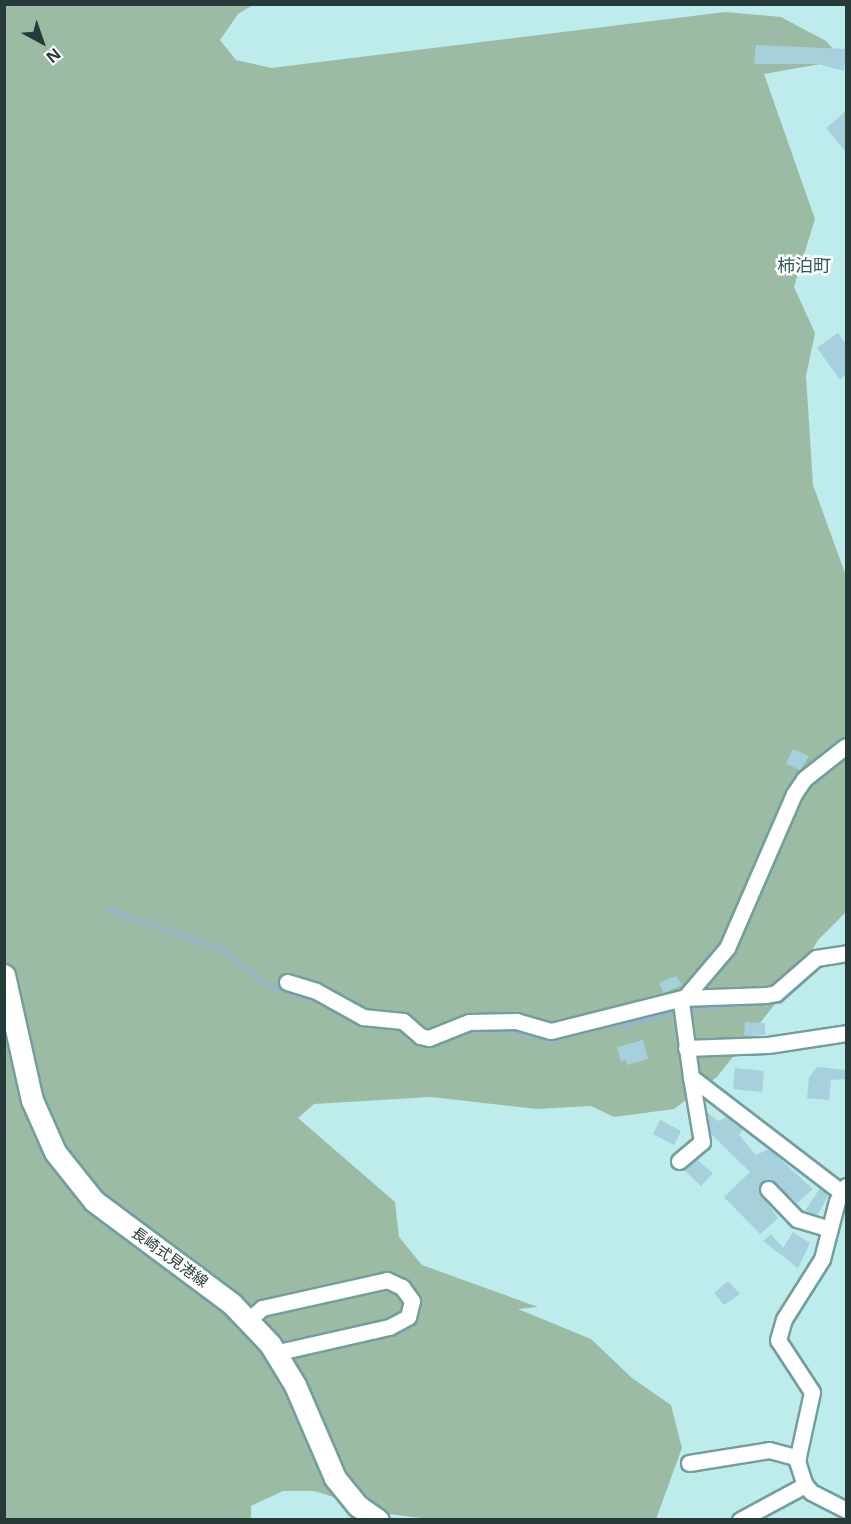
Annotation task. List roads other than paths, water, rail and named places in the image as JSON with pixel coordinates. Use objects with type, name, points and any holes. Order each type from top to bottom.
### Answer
[{"type":"main road","name":"長崎式見港線","points":[[4,975],[41,1127],[73,1179],[94,1201],[248,1321],[275,1353],[295,1385],[335,1478],[358,1506],[378,1520]]},
{"type":"street","points":[[679,1161],[702,1142],[686,1048],[682,1005],[727,948],[794,794],[804,779],[846,746]]},
{"type":"street","points":[[287,982],[316,990],[363,1017],[403,1021],[420,1036],[429,1038],[450,1027],[491,1021],[516,1021],[551,1031],[682,1005],[776,993],[816,958],[846,953]]},
{"type":"street","points":[[686,1048],[768,1045],[846,1033]]},
{"type":"street","points":[[691,1077],[844,1189],[811,1282],[779,1332],[778,1340],[812,1392],[798,1458],[806,1485],[811,1492],[846,1510]]},
{"type":"street","points":[[768,1189],[797,1219],[830,1228]]},
{"type":"street","points":[[248,1321],[269,1306],[387,1280],[402,1287],[412,1301],[408,1317],[389,1327],[275,1353]]},
{"type":"street","points":[[689,1463],[769,1450],[798,1458]]},
{"type":"street","points":[[740,1520],[806,1485]]},
{"type":"waterway","points":[[107,909],[223,950],[268,986],[327,1005]]},
{"type":"waterway","points":[[687,1009],[780,1002],[822,964]]},
{"type":"waterway","points":[[593,1027],[627,1025],[679,1011]]},
{"type":"waterway","points":[[395,1027],[423,1046],[447,1038]]},
{"type":"waterway","points":[[465,1031],[507,1030],[551,1042],[571,1033]]},
{"type":"district","name":"柿泊町","points":[[804,265]]}]
